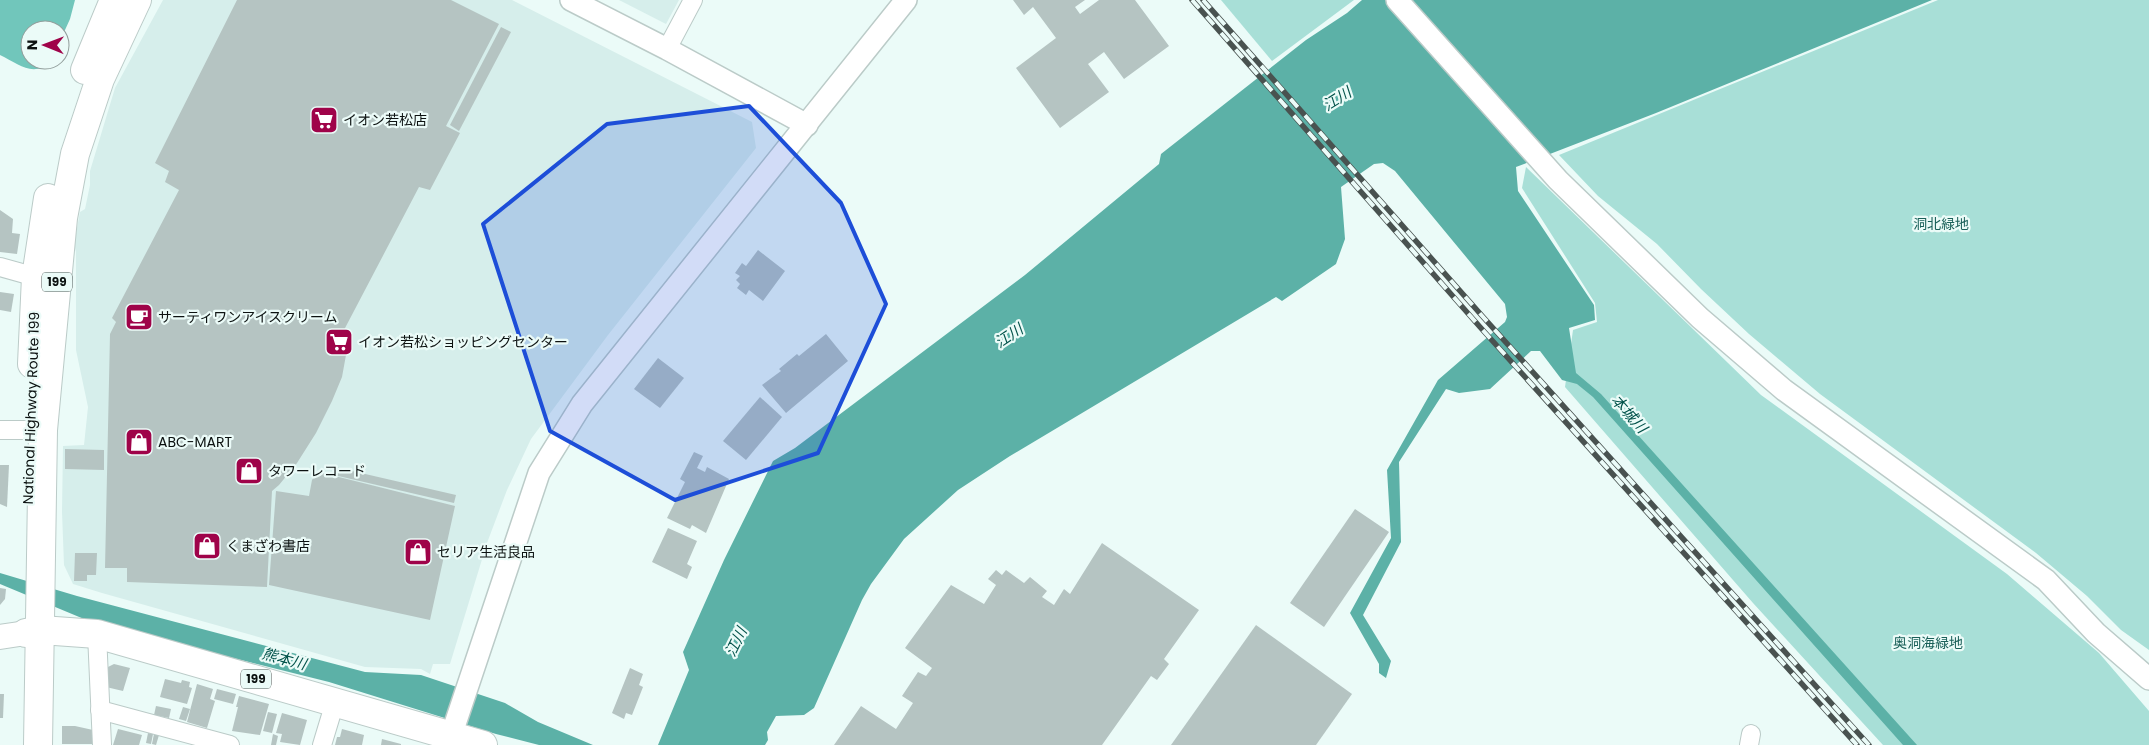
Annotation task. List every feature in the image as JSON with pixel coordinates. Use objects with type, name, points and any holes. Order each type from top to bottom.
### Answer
[{"type":"highway","name":"National Highway Route 199","points":[[27,622],[34,575],[36,277],[45,213],[60,147],[86,68],[114,0]]},
{"type":"highway","name":"National Highway Route 199","points":[[36,430],[62,218],[75,154],[100,79],[137,0]]},
{"type":"highway","name":"199","points":[[27,622],[97,634],[483,745]]},
{"type":"highway","name":"199","points":[[24,745],[27,622]]},
{"type":"highway","name":"199","points":[[27,622],[38,745]]},
{"type":"street","points":[[571,0],[668,49],[807,125]]},
{"type":"street","points":[[668,49],[693,0]]},
{"type":"street","points":[[450,736],[540,473],[582,404],[906,0]]},
{"type":"street","points":[[1397,0],[1558,180],[1700,318],[1784,390],[2046,580],[2096,634],[2147,673]]},
{"type":"street","points":[[0,266],[36,277]]},
{"type":"street","points":[[0,430],[36,430]]},
{"type":"street","points":[[97,634],[102,745]]},
{"type":"street","points":[[322,745],[335,702]]},
{"type":"street","points":[[100,710],[230,745]]},
{"type":"highlighted area","points":[[749,106],[841,203],[886,304],[818,453],[675,500],[550,431],[483,224],[607,124]]},
{"type":"shaded area","points":[[0,0],[75,0],[70,20],[20,20],[20,66],[0,55]]},
{"type":"shaded area","name":"イオン若松ショッピングセンター","points":[[163,0],[512,0],[752,122],[756,148],[608,335],[531,439],[507,490],[487,543],[450,664],[433,664],[430,674],[421,669],[365,667],[102,593],[73,584],[64,565],[62,512],[63,446],[84,445],[88,407],[76,350],[76,252],[74,244],[80,212],[85,209],[90,185],[90,171],[115,88]]},
{"type":"shaded area","points":[[619,0],[679,0],[666,24]]},
{"type":"green space","points":[[1221,0],[1354,0],[1272,61]]},
{"type":"green space","name":"洞北緑地","points":[[1938,0],[2149,0],[2149,650],[2121,630],[2087,596],[2036,553],[1820,394],[1749,334],[1657,244],[1598,196],[1559,155]]},
{"type":"green space","name":"奥洞海緑地","points":[[1526,167],[1761,395],[2007,574],[2099,653],[2149,711],[2149,745],[1883,745],[1753,603],[1565,387],[1573,330],[1597,322],[1595,303],[1522,188]]},
{"type":"water","name":"江川","points":[[1362,0],[1932,0],[1656,113],[1516,167],[1518,191],[1594,305],[1595,320],[1569,328],[1576,373],[1601,394],[1917,745],[1903,745],[1593,397],[1577,384],[1562,380],[1540,351],[1531,351],[1490,389],[1459,393],[1446,389],[1399,462],[1401,542],[1363,615],[1391,661],[1386,678],[1379,673],[1379,664],[1350,613],[1391,538],[1387,470],[1438,380],[1505,322],[1507,317],[1505,304],[1395,171],[1383,163],[1374,164],[1341,187],[1345,239],[1336,264],[1282,301],[1276,297],[1010,456],[958,490],[904,539],[871,584],[862,600],[814,708],[804,715],[776,716],[767,732],[768,740],[765,745],[658,745],[689,670],[683,652],[724,560],[773,461],[795,448],[1025,275],[1159,164],[1161,154],[1306,40],[1347,13]]},
{"type":"water","name":"熊本川","points":[[0,573],[77,596],[365,672],[421,675],[505,703],[538,722],[593,745],[539,745],[496,734],[329,682],[96,624],[0,584]]},
{"type":"building","points":[[237,0],[451,0],[499,24],[446,126],[460,133],[430,190],[419,187],[344,330],[350,333],[342,377],[332,401],[316,433],[297,463],[272,491],[267,587],[127,582],[127,568],[105,568],[110,334],[116,322],[112,318],[179,190],[165,182],[169,171],[155,163]]},
{"type":"building","points":[[1013,0],[1085,0],[1075,7],[1080,14],[1099,0],[1135,0],[1169,46],[1124,79],[1104,52],[1088,64],[1109,92],[1060,128],[1016,68],[1056,38],[1033,7],[1024,15]]},
{"type":"building","points":[[501,27],[511,32],[459,131],[450,125]]},
{"type":"building","points":[[0,210],[13,219],[12,233],[20,234],[17,254],[0,252]]},
{"type":"building","points":[[758,250],[785,271],[763,301],[749,290],[746,295],[737,288],[740,284],[736,280],[740,276],[735,273],[742,263],[746,266]]},
{"type":"building","points":[[0,292],[14,294],[11,312],[0,310]]},
{"type":"building","points":[[826,334],[848,361],[786,413],[762,385],[781,371],[779,369],[797,354],[799,356]]},
{"type":"building","points":[[658,358],[684,378],[660,408],[634,389]]},
{"type":"building","points":[[760,397],[782,417],[746,460],[723,441]]},
{"type":"building","points":[[65,449],[104,450],[104,470],[65,469]]},
{"type":"building","points":[[694,452],[703,456],[697,468],[705,472],[707,467],[729,479],[706,533],[692,525],[690,529],[667,518],[685,482],[680,479]]},
{"type":"building","points":[[0,465],[9,465],[7,507],[0,504]]},
{"type":"building","points":[[335,467],[456,495],[454,503],[334,475]]},
{"type":"building","points":[[323,473],[455,506],[430,620],[269,585],[276,491],[309,496],[312,480],[316,474]]},
{"type":"building","points":[[1355,509],[1389,532],[1324,627],[1290,603]]},
{"type":"building","points":[[668,528],[697,541],[687,564],[692,567],[687,579],[652,562]]},
{"type":"building","points":[[1102,543],[1199,610],[1164,659],[1169,664],[1157,680],[1151,676],[1102,745],[834,745],[861,706],[896,729],[913,703],[902,696],[918,672],[926,676],[932,668],[905,648],[951,585],[984,604],[996,585],[988,579],[996,570],[1002,575],[1006,570],[1024,583],[1030,577],[1047,591],[1042,597],[1054,605],[1064,589],[1070,594]]},
{"type":"building","points":[[75,553],[97,553],[96,575],[87,575],[87,581],[74,581]]},
{"type":"building","points":[[0,588],[6,589],[5,599],[0,605]]},
{"type":"building","points":[[1256,625],[1352,694],[1316,745],[1171,745]]},
{"type":"building","points":[[114,664],[130,668],[123,691],[106,687],[106,668]]},
{"type":"building","points":[[630,668],[643,674],[639,685],[643,687],[632,715],[626,713],[624,719],[612,713]]},
{"type":"building","points":[[165,679],[181,683],[182,680],[190,682],[189,687],[192,688],[187,704],[160,697]]},
{"type":"building","points":[[197,684],[213,689],[210,699],[215,701],[207,728],[187,722]]},
{"type":"building","points":[[217,689],[236,694],[233,704],[214,699]]},
{"type":"building","points":[[0,694],[4,694],[3,718],[0,718]]},
{"type":"building","points":[[239,696],[269,704],[260,735],[232,731]]},
{"type":"building","points":[[156,706],[171,709],[169,718],[154,715]]},
{"type":"building","points":[[183,707],[190,709],[186,721],[179,719]]},
{"type":"building","points":[[268,712],[277,714],[272,733],[263,731]]},
{"type":"building","points":[[282,713],[307,720],[300,745],[280,742],[282,734],[276,733]]},
{"type":"building","points":[[62,726],[75,726],[93,730],[93,744],[62,744]]},
{"type":"building","points":[[118,729],[142,735],[139,745],[113,745]]},
{"type":"building","points":[[342,729],[364,735],[362,745],[335,745]]},
{"type":"building","points":[[148,733],[153,734],[151,744],[146,743]]},
{"type":"building","points":[[154,734],[159,735],[156,745],[152,744]]},
{"type":"building","points":[[273,734],[278,736],[276,745],[271,745]]},
{"type":"building","points":[[382,739],[401,744],[401,745],[381,745]]},
{"type":"railway","points":[[1192,0],[1480,327],[1857,745]]},
{"type":"railway","points":[[1203,0],[1484,318],[1869,745]]},
{"type":"place","name":"イオン若松店","points":[[324,120]]},
{"type":"place","name":"サーティワンアイスクリーム","points":[[139,317]]},
{"type":"place","name":"イオン若松ショッピングセンター","points":[[339,342]]},
{"type":"place","name":"ABC-MART","points":[[139,442]]},
{"type":"place","name":"タワーレコード","points":[[249,471]]},
{"type":"place","name":"くまざわ書店","points":[[207,546]]},
{"type":"place","name":"セリア生活良品","points":[[418,552]]},
{"type":"water label","name":"本城川","points":[[1629,414]]}]
